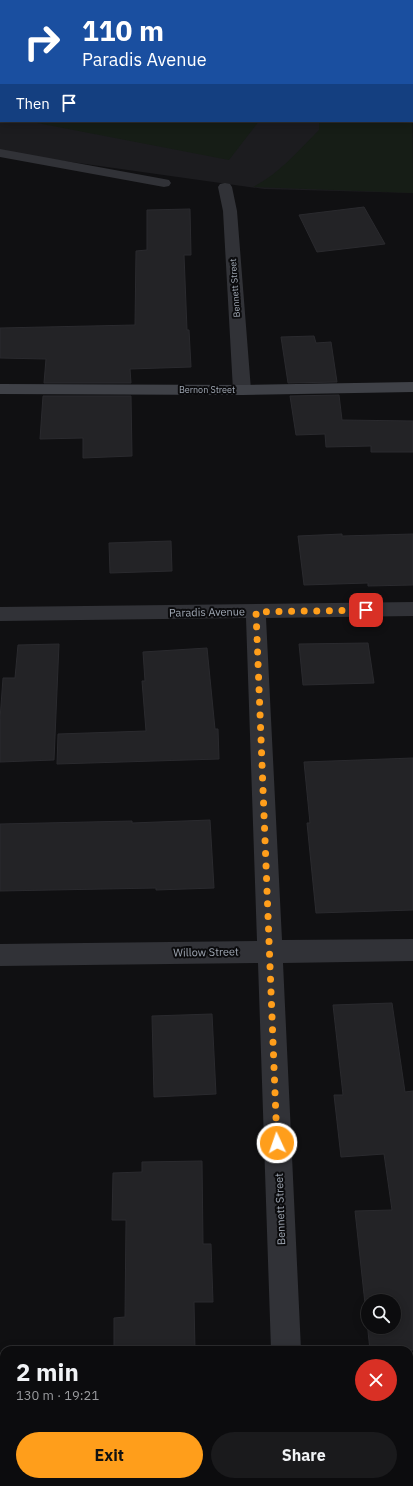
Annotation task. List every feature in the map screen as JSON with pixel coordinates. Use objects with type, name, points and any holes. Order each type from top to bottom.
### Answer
[{"type":"street","name":"Bennett Street","points":[[224,187],[230,211],[242,390]]},
{"type":"street","name":"Bernon Street","points":[[0,389],[242,390],[413,387]]},
{"type":"street","name":"Paradis Avenue","points":[[0,614],[413,609]]},
{"type":"street","name":"Bennett Street","points":[[256,612],[286,1346]]},
{"type":"street","name":"Willow Street","points":[[0,956],[413,950]]},
{"type":"lane","points":[[0,153],[164,183]]},
{"type":"shaded area","points":[[0,122],[412,122],[413,193],[264,189],[0,152]]},
{"type":"shaded area","points":[[32,122],[258,122],[229,160]]},
{"type":"shaded area","points":[[319,122],[412,122],[413,193],[253,187],[280,169],[319,130]]},
{"type":"building","points":[[364,207],[385,244],[317,252],[299,215]]},
{"type":"building","points":[[190,209],[191,255],[184,255],[187,330],[189,330],[191,367],[130,369],[131,383],[44,383],[46,359],[0,358],[0,328],[135,325],[136,251],[147,250],[147,210]]},
{"type":"building","points":[[314,336],[316,343],[331,342],[337,382],[288,383],[281,337]]},
{"type":"building","points":[[339,395],[342,420],[413,421],[413,452],[371,452],[371,446],[326,447],[325,434],[296,435],[290,396]]},
{"type":"building","points":[[43,396],[131,396],[132,456],[83,458],[83,438],[40,439]]},
{"type":"building","points":[[342,534],[342,536],[413,534],[413,585],[368,586],[368,583],[304,585],[298,536]]},
{"type":"building","points":[[171,541],[172,571],[110,573],[109,543]]},
{"type":"building","points":[[368,643],[374,683],[303,685],[299,644]]},
{"type":"building","points":[[59,644],[54,760],[0,762],[0,719],[3,678],[15,678],[18,645]]},
{"type":"building","points":[[207,648],[215,729],[218,729],[219,759],[57,764],[58,734],[146,731],[142,681],[145,681],[143,652]]},
{"type":"building","points":[[413,758],[413,910],[316,913],[307,823],[310,823],[304,762]]},
{"type":"building","points":[[210,820],[214,888],[0,891],[0,824],[132,821],[132,823]]},
{"type":"building","points":[[392,1003],[405,1092],[413,1091],[413,1346],[370,1346],[368,1334],[401,1334],[401,1294],[364,1294],[355,1211],[392,1210],[384,1154],[341,1157],[334,1095],[343,1095],[333,1005]]},
{"type":"building","points":[[212,1014],[216,1094],[154,1097],[152,1016]]},
{"type":"building","points":[[202,1161],[203,1244],[211,1244],[213,1302],[194,1302],[195,1346],[114,1346],[114,1318],[125,1317],[126,1220],[112,1220],[113,1173],[142,1172],[142,1162]]},
{"type":"route","points":[[277,1143],[256,612],[366,610]]}]
